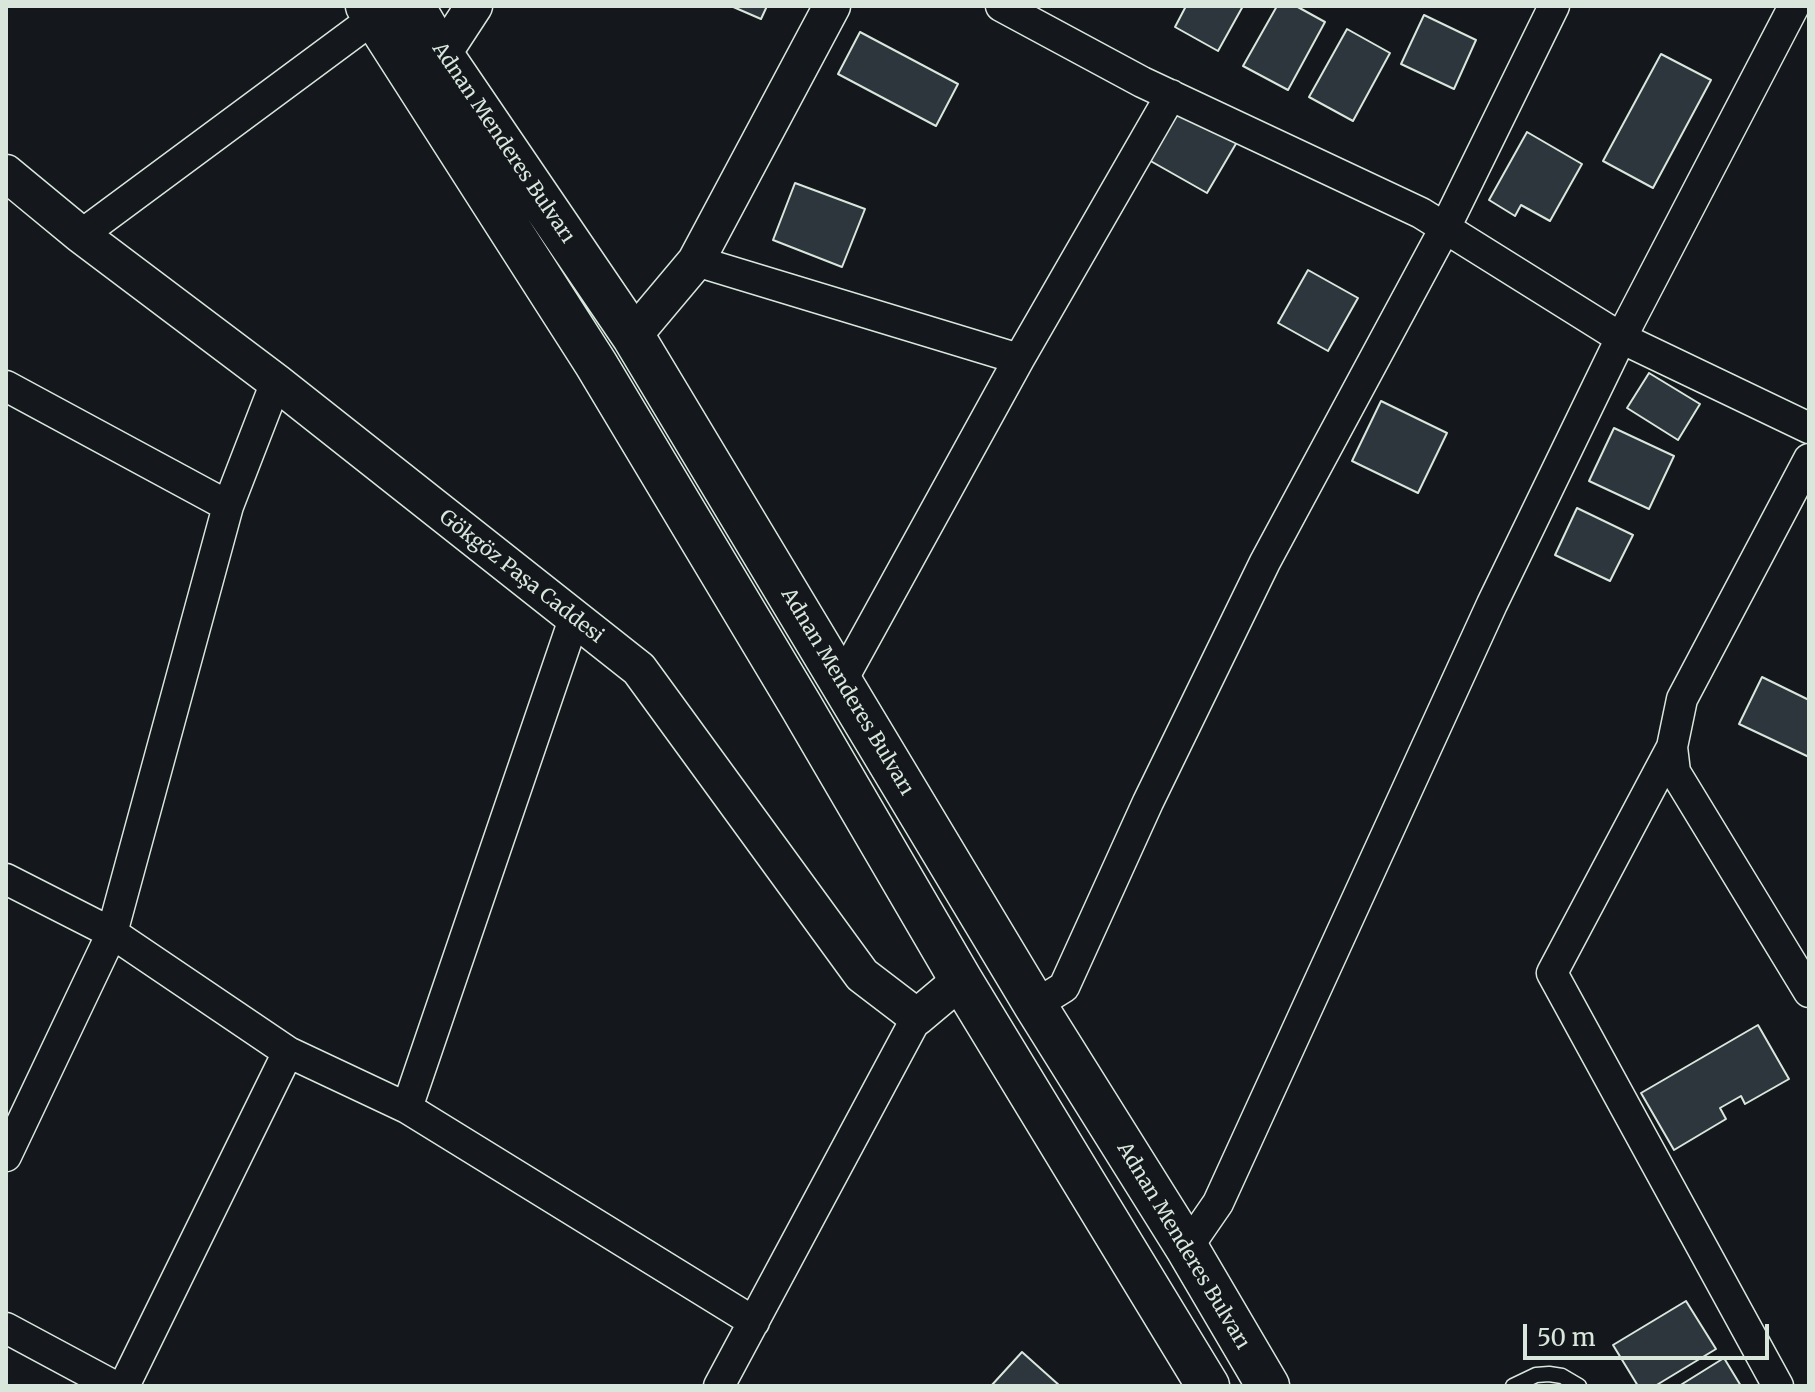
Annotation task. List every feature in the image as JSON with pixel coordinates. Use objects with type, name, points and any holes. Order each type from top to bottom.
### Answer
[{"type":"main road","name":"Adnan Menderes Bulvarı","points":[[385,10],[442,55],[633,336],[1268,1386]]},
{"type":"main road","name":"Adnan Menderes Bulvarı","points":[[385,10],[961,980],[1208,1386]]},
{"type":"street","points":[[442,55],[474,6]]},
{"type":"street","points":[[633,336],[696,261],[832,6]]},
{"type":"street","points":[[1001,6],[1171,95],[1421,213],[1621,338],[1809,428]]},
{"type":"street","points":[[1035,1005],[1064,987],[1148,802],[1265,562],[1445,228],[1554,6]]},
{"type":"street","points":[[1187,1248],[1218,1203],[1492,604],[1621,338],[1794,6]]},
{"type":"street","points":[[81,235],[385,10]]},
{"type":"street","points":[[841,682],[1019,359],[1171,95]]},
{"type":"street","name":"Gökgöz Paşa Caddesi","points":[[6,173],[81,235],[276,382],[639,669],[862,975],[917,1017]]},
{"type":"street","points":[[696,261],[1019,359]]},
{"type":"street","points":[[6,1156],[112,933],[228,506],[276,382]]},
{"type":"street","points":[[6,386],[228,506]]},
{"type":"street","points":[[1778,1386],[1552,973],[1672,747],[1682,699],[1809,459]]},
{"type":"street","points":[[407,1108],[574,619]]},
{"type":"street","points":[[1672,747],[1675,772],[1809,992]]},
{"type":"street","points":[[6,879],[112,933],[288,1052],[407,1108],[754,1322]]},
{"type":"street","points":[[719,1386],[917,1017],[961,980]]},
{"type":"street","points":[[124,1386],[288,1052]]},
{"type":"street","points":[[6,1328],[114,1386]]},
{"type":"lane","points":[[1513,1386],[1536,1375],[1549,1374],[1562,1376],[1579,1386]]},
{"type":"building","points":[[731,6],[767,6],[761,19]]},
{"type":"building","points":[[1186,6],[1243,6],[1218,51],[1175,27]]},
{"type":"building","points":[[1277,6],[1296,6],[1325,22],[1288,90],[1243,66]]},
{"type":"building","points":[[1424,15],[1476,40],[1454,89],[1401,64]]},
{"type":"building","points":[[1347,29],[1390,53],[1353,121],[1309,97]]},
{"type":"building","points":[[860,32],[958,84],[936,126],[838,74]]},
{"type":"building","points":[[1661,54],[1711,80],[1653,188],[1603,161]]},
{"type":"building","points":[[1176,108],[1237,142],[1207,193],[1147,159]]},
{"type":"building","points":[[1527,132],[1582,164],[1550,221],[1521,205],[1515,216],[1489,200]]},
{"type":"building","points":[[795,183],[865,209],[842,267],[773,240]]},
{"type":"building","points":[[1308,270],[1358,298],[1328,351],[1278,323]]},
{"type":"building","points":[[1649,373],[1700,404],[1678,440],[1627,408]]},
{"type":"building","points":[[1381,401],[1447,433],[1418,493],[1352,461]]},
{"type":"building","points":[[1614,428],[1674,456],[1649,509],[1589,481]]},
{"type":"building","points":[[1577,508],[1633,535],[1610,581],[1555,555]]},
{"type":"building","points":[[1762,677],[1809,700],[1809,757],[1739,724]]},
{"type":"building","points":[[1758,1025],[1789,1079],[1745,1104],[1741,1096],[1720,1108],[1726,1119],[1674,1150],[1641,1093]]},
{"type":"building","points":[[1686,1301],[1716,1349],[1655,1386],[1638,1386],[1613,1345]]},
{"type":"building","points":[[1022,1352],[1060,1386],[991,1386]]},
{"type":"building","points":[[1724,1358],[1741,1386],[1679,1386]]}]
